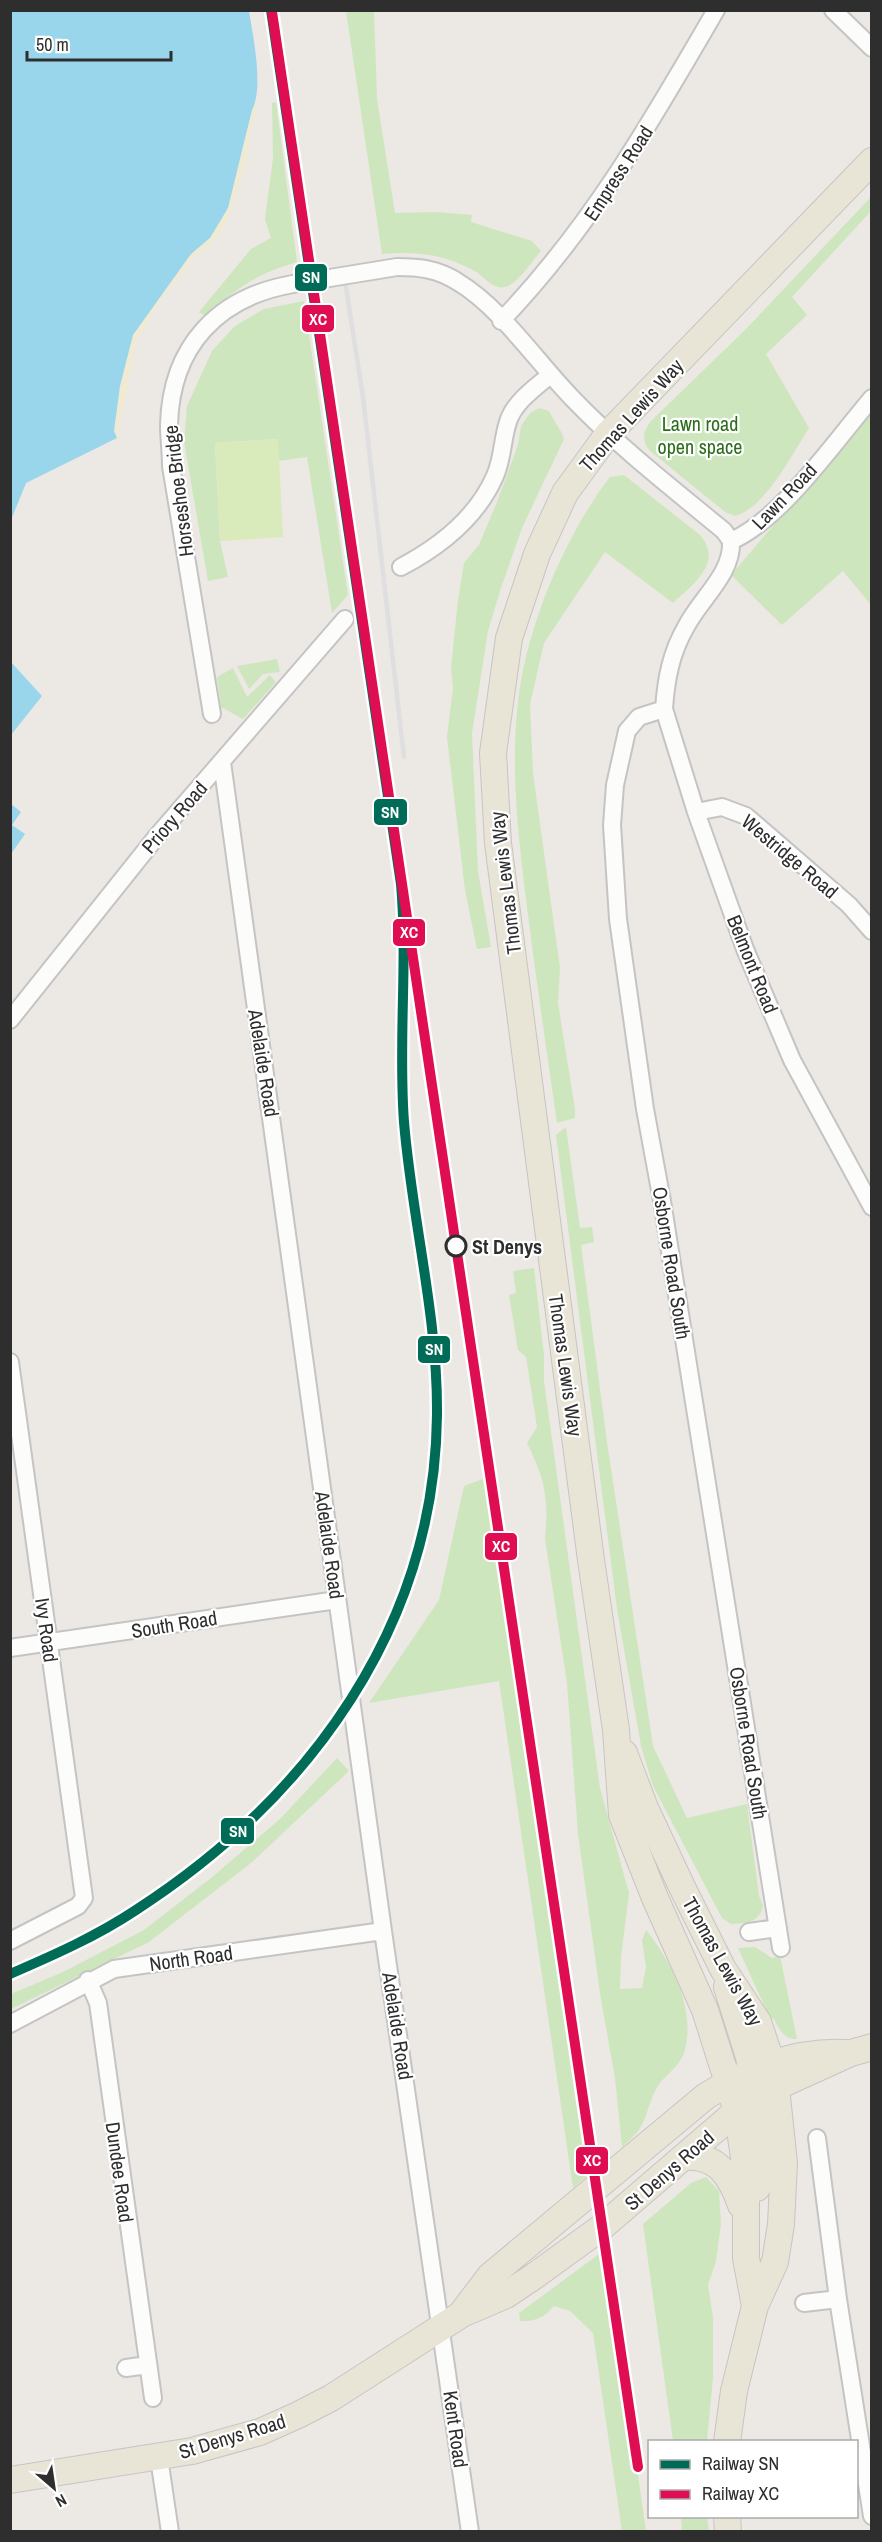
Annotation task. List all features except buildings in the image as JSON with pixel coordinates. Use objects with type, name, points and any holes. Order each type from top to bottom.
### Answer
[{"type":"main road","name":"Thomas Lewis Way","points":[[758,2080],[705,2010],[654,1898],[622,1815],[618,1792],[616,1730],[592,1572],[498,843],[493,753],[505,657],[520,598],[565,493],[608,434],[872,161]]},
{"type":"main road","name":"Thomas Lewis Way","points":[[616,1730],[661,1844],[723,1970],[758,2080],[782,2129],[784,2191],[775,2262],[755,2306],[734,2391],[727,2440]]},
{"type":"main road","name":"St Denys Road","points":[[452,2321],[490,2276],[706,2096],[861,2050]]},
{"type":"main road","name":"Thomas Lewis Way","points":[[755,2306],[746,2258],[746,2170],[737,2111],[758,2080]]},
{"type":"main road","points":[[747,2222],[759,2182],[761,2160],[758,2080]]},
{"type":"main road","name":"St Denys Road","points":[[10,2480],[159,2458],[260,2432],[298,2415],[331,2398],[452,2321],[506,2295],[602,2227],[737,2111]]},
{"type":"main road","points":[[684,2157],[705,2159],[725,2170],[747,2222]]},
{"type":"street","name":"Empress Road","points":[[501,321],[561,255],[605,195],[643,137],[716,10]]},
{"type":"street","points":[[833,10],[872,48]]},
{"type":"street","name":"Horseshoe Bridge","points":[[212,714],[171,466],[169,425],[171,402],[178,375],[197,337],[210,322],[244,297],[269,288],[397,267],[420,267],[442,273],[459,282],[501,321],[608,434],[724,531],[731,541]]},
{"type":"street","points":[[401,567],[444,539],[481,501],[499,467],[507,424],[513,410],[550,375]]},
{"type":"street","name":"Lawn Road","points":[[664,709],[671,659],[687,623],[724,571],[732,555],[731,541],[755,529],[792,492],[872,398]]},
{"type":"street","name":"Priory Road","points":[[10,1020],[157,836],[345,619]]},
{"type":"street","name":"Belmont Road","points":[[664,709],[696,812],[745,949],[792,1060],[872,1207]]},
{"type":"street","name":"Osborne Road South","points":[[664,709],[639,717],[632,723],[622,748],[615,786],[612,825],[618,919],[645,1109],[781,1948]]},
{"type":"street","name":"Adelaide Road","points":[[222,762],[383,1931],[452,2321]]},
{"type":"street","name":"Westridge Road","points":[[696,812],[722,807],[746,816],[849,905],[872,931]]},
{"type":"street","name":"Ivy Road","points":[[10,1362],[84,1898],[78,1906],[10,1941]]},
{"type":"street","name":"South Road","points":[[10,1648],[337,1600]]},
{"type":"street","points":[[749,1932],[778,1928]]},
{"type":"street","name":"North Road","points":[[10,2024],[88,1980],[114,1969],[383,1931]]},
{"type":"street","name":"Dundee Road","points":[[88,1980],[98,2002],[153,2398]]},
{"type":"street","points":[[817,2138],[838,2299],[872,2516]]},
{"type":"street","points":[[804,2303],[838,2299]]},
{"type":"street","name":"Kent Road","points":[[452,2321],[471,2532]]},
{"type":"street","points":[[126,2368],[148,2365]]},
{"type":"street","points":[[159,2458],[170,2532]]},
{"type":"green space","points":[[346,11],[374,11],[377,99],[395,213],[435,212],[472,215],[471,222],[532,241],[541,251],[520,277],[510,285],[496,286],[477,272],[440,257],[406,253],[382,254]]},
{"type":"green space","points":[[276,102],[297,262],[258,277],[227,297],[205,316],[199,312],[251,249],[271,238],[265,219],[273,158],[272,103]]},
{"type":"green space","name":"Lawn road open space","points":[[871,197],[871,211],[792,297],[807,315],[766,354],[809,428],[777,478],[757,502],[735,516],[725,512],[650,451],[644,439],[646,429],[651,421],[744,331]]},
{"type":"green space","points":[[304,301],[348,595],[332,613],[307,457],[279,461],[277,439],[215,443],[220,541],[228,577],[208,581],[184,442],[187,406],[212,351],[235,326],[264,309]]},
{"type":"green space","points":[[539,408],[549,411],[564,439],[522,528],[501,588],[488,631],[472,733],[478,871],[491,947],[477,949],[465,890],[447,737],[453,688],[451,668],[458,600],[464,563],[479,545],[497,502],[518,445],[521,426],[530,413]]},
{"type":"green space","points":[[871,411],[871,605],[843,571],[782,625],[731,575]]},
{"type":"green space","points":[[278,439],[283,537],[220,541],[215,443]]},
{"type":"green space","points":[[624,475],[700,535],[707,545],[709,554],[707,564],[697,581],[673,603],[605,552],[544,643],[530,704],[533,773],[560,968],[558,1003],[575,1109],[575,1118],[557,1123],[531,941],[519,836],[515,782],[518,702],[529,644],[563,554],[593,500],[610,477]]},
{"type":"green space","points":[[277,659],[280,672],[263,674],[249,689],[237,666]]},
{"type":"green space","points":[[233,668],[247,697],[270,675],[276,682],[243,719],[221,707],[217,677]]},
{"type":"green space","points":[[566,1127],[580,1228],[592,1227],[594,1242],[581,1245],[607,1442],[653,1746],[687,1818],[747,1804],[759,1896],[763,1905],[759,1915],[752,1921],[731,1924],[722,1918],[653,1786],[641,1746],[617,1609],[556,1135]]},
{"type":"green space","points":[[534,1268],[544,1355],[544,1381],[600,1788],[629,1893],[621,1957],[620,1989],[642,1988],[646,1967],[642,1940],[646,1930],[673,1972],[685,2004],[687,2021],[687,2037],[682,2058],[659,2084],[641,2126],[622,2147],[615,2078],[601,2000],[578,1834],[567,1683],[545,1539],[546,1501],[542,1479],[527,1443],[537,1427],[526,1357],[518,1350],[509,1295],[516,1293],[513,1271]]},
{"type":"green space","points":[[494,1475],[590,2173],[573,2188],[499,1681],[369,1703],[439,1600],[464,1486]]},
{"type":"green space","points":[[337,1758],[349,1771],[251,1863],[149,1942],[11,2009],[11,1994],[63,1972],[144,1930],[211,1878],[280,1819]]},
{"type":"green space","points":[[755,1947],[772,1958],[780,1956],[797,2039],[785,2036],[774,2019],[770,2018],[738,1948]]},
{"type":"green space","points":[[706,2177],[719,2191],[721,2224],[716,2261],[708,2285],[713,2317],[713,2377],[707,2440],[673,2440],[643,2224],[691,2183]]},
{"type":"green space","points":[[606,2249],[646,2531],[622,2531],[593,2333],[570,2311],[554,2306],[539,2318],[520,2321],[519,2313]]},
{"type":"green space","points":[[681,2518],[707,2518],[709,2531],[682,2531]]},
{"type":"sand","points":[[257,101],[244,172],[225,226],[210,246],[194,256],[156,307],[137,340],[117,438],[114,431],[120,386],[133,335],[191,254],[210,238],[228,208],[252,110]]},
{"type":"water","points":[[11,10],[249,11],[255,48],[257,89],[228,208],[210,238],[191,254],[133,335],[120,386],[114,431],[117,438],[26,483],[11,520]]},
{"type":"water","points":[[10,661],[42,696],[11,735],[10,735]]},
{"type":"water","points":[[11,804],[21,812],[12,825],[25,834],[11,854]]},
{"type":"railway","points":[[343,268],[363,397],[404,757]]},
{"type":"rail line","name":"SN","points":[[10,1974],[91,1937],[136,1910],[199,1865],[256,1815],[307,1760],[351,1700],[386,1635],[413,1566],[431,1492],[437,1415],[436,1378],[429,1305],[404,1122],[402,1092],[404,943],[401,884],[271,10]]},
{"type":"rail line","name":"XC","points":[[272,12],[638,2467]]},
{"type":"place","name":"St Denys","points":[[456,1246]]}]
